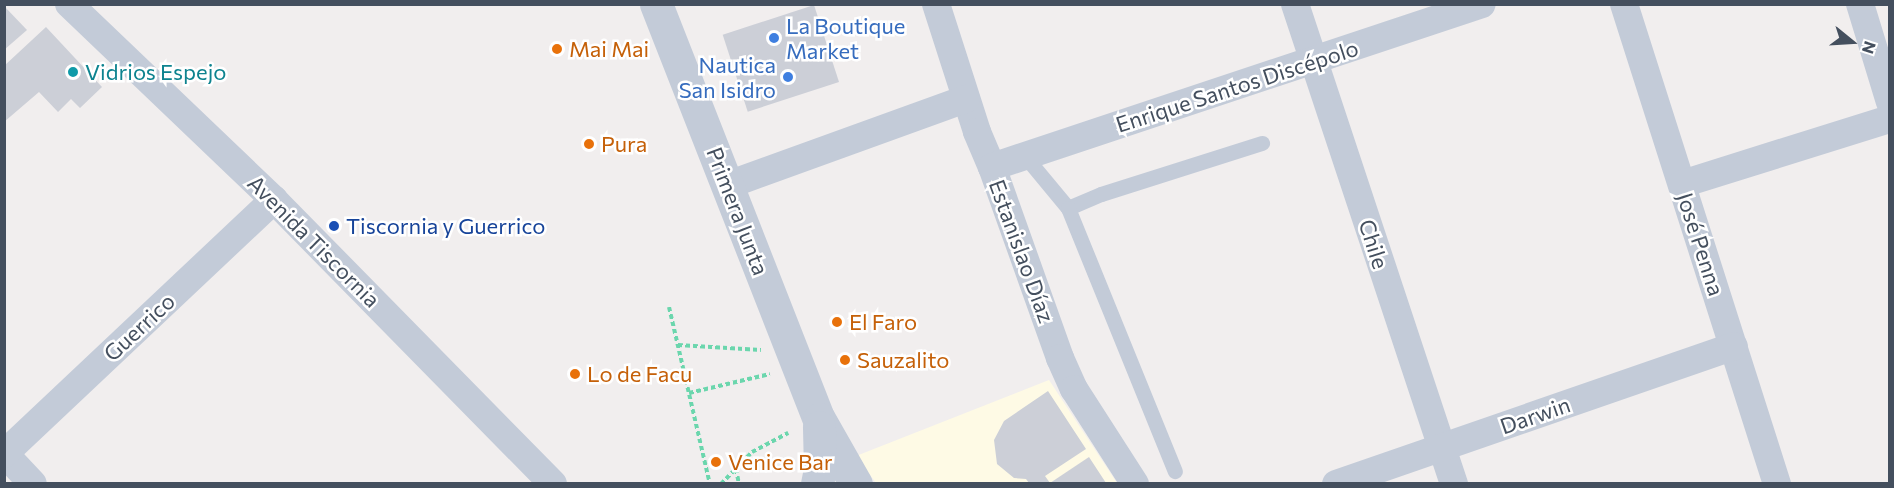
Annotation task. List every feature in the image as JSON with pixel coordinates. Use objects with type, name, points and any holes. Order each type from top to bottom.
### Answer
[{"type":"street","name":"Avenida Tiscornia","points":[[69,4],[274,200],[553,483]]},
{"type":"street","name":"Primera Junta","points":[[656,4],[819,419],[856,483]]},
{"type":"street","name":"Estanislao Díaz","points":[[936,4],[966,99],[1064,369],[1074,389],[1135,483]]},
{"type":"street","name":"Chile","points":[[1295,4],[1454,483]]},
{"type":"street","name":"Enrique Santos Discépolo","points":[[992,167],[1482,4]]},
{"type":"street","name":"José Penna","points":[[1624,4],[1777,483]]},
{"type":"street","points":[[1860,4],[1890,102]]},
{"type":"street","points":[[728,185],[966,99]]},
{"type":"street","points":[[1682,184],[1890,119]]},
{"type":"street","name":"Guerrico","points":[[5,454],[274,200]]},
{"type":"street","name":"Darwin","points":[[1336,483],[1734,346]]},
{"type":"street","name":"Primera Junta","points":[[817,483],[820,470],[819,419]]},
{"type":"street","points":[[5,454],[33,483]]},
{"type":"lane","points":[[1068,208],[1101,194],[1262,143]]},
{"type":"lane","points":[[1024,155],[1068,208],[1175,471]]},
{"type":"path","points":[[669,307],[710,483]]},
{"type":"path","points":[[678,345],[796,360]]},
{"type":"path","points":[[689,393],[796,360]]},
{"type":"path","points":[[721,483],[752,452],[819,419]]},
{"type":"path","points":[[736,468],[739,483]]},
{"type":"shaded area","points":[[1049,380],[1117,483],[876,483],[856,456]]},
{"type":"building","points":[[814,5],[839,82],[748,112],[723,35]]},
{"type":"building","points":[[4,6],[27,30],[4,50]]},
{"type":"building","points":[[46,27],[102,87],[80,108],[71,99],[58,112],[39,92],[4,122],[4,66]]},
{"type":"building","points":[[1048,391],[1086,449],[1045,476],[1050,483],[1029,483],[1026,479],[1014,478],[997,464],[994,440],[1004,421]]},
{"type":"building","points":[[1089,457],[1106,483],[1050,483]]},
{"type":"place","name":"La Boutique Market","points":[[774,38]]},
{"type":"place","name":"Mai Mai","points":[[557,49]]},
{"type":"place","name":"Vidrios Espejo","points":[[73,72]]},
{"type":"place","name":"Nautica San Isidro","points":[[788,77]]},
{"type":"place","name":"Pura","points":[[589,144]]},
{"type":"place","name":"Tiscornia y Guerrico","points":[[334,226]]},
{"type":"place","name":"El Faro","points":[[837,322]]},
{"type":"place","name":"Sauzalito","points":[[845,360]]},
{"type":"place","name":"Lo de Facu","points":[[575,374]]},
{"type":"place","name":"Venice Bar","points":[[716,462]]}]
